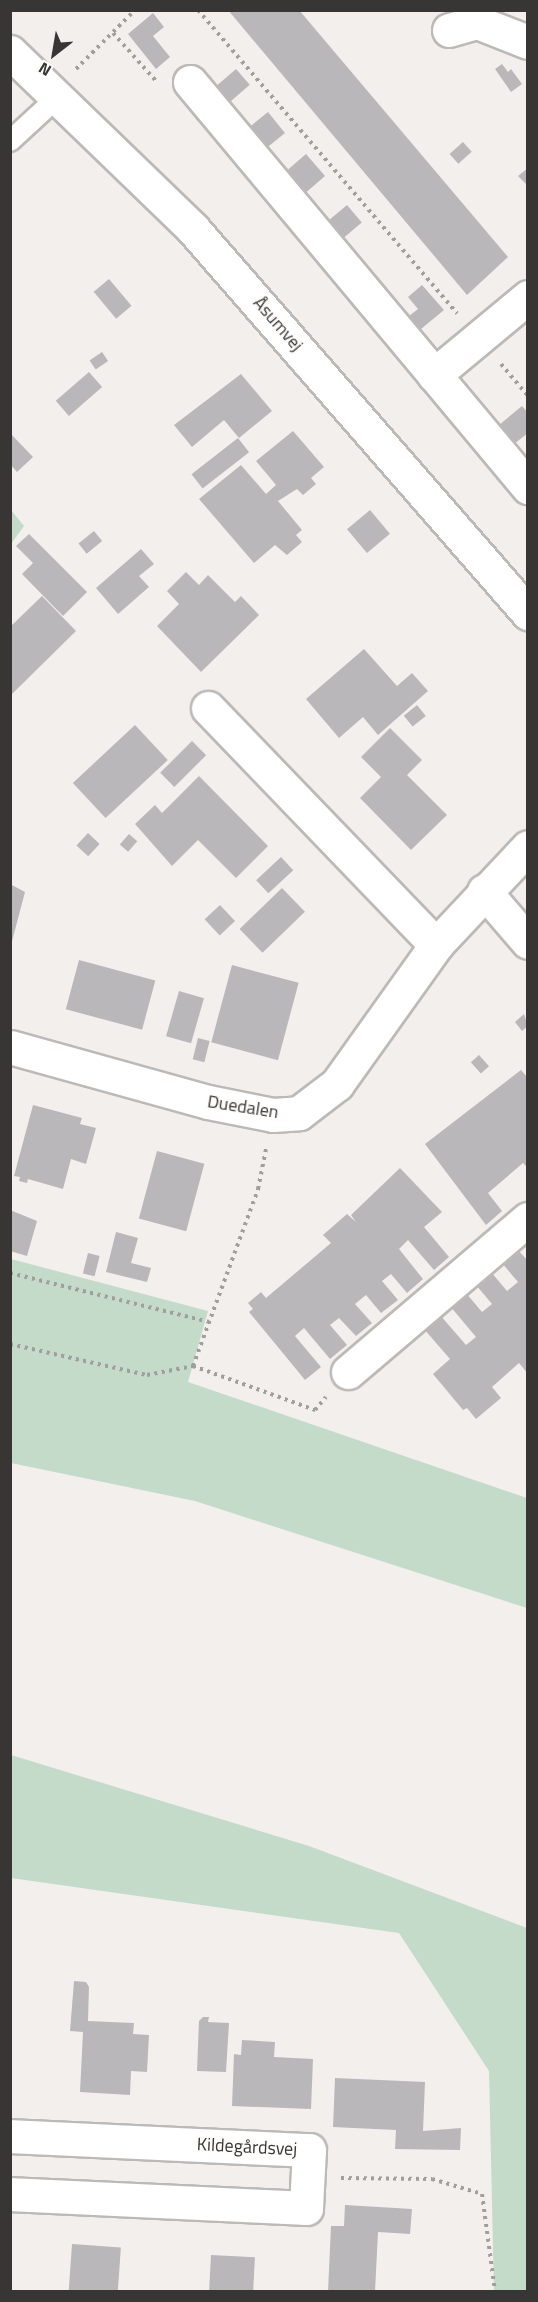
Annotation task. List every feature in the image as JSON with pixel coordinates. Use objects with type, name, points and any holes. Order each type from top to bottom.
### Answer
[{"type":"street","points":[[448,30],[477,22],[528,42]]},
{"type":"street","name":"Åsumvej","points":[[10,52],[59,96],[193,229],[528,613]]},
{"type":"street","points":[[190,82],[528,487]]},
{"type":"street","points":[[434,375],[528,297]]},
{"type":"street","points":[[207,708],[436,945]]},
{"type":"street","name":"Duedalen","points":[[10,1047],[208,1102],[273,1116],[299,1113],[337,1084],[436,945],[484,891],[528,847]]},
{"type":"street","points":[[484,891],[528,942]]},
{"type":"street","points":[[348,1371],[528,1219]]},
{"type":"street","name":"Kildegårdsvej","points":[[10,2136],[309,2150],[306,2208],[10,2194]]},
{"type":"lane","points":[[10,141],[59,96]]},
{"type":"path","points":[[59,96],[76,69],[135,10]]},
{"type":"path","points":[[198,10],[528,396]]},
{"type":"path","points":[[113,33],[165,91],[190,82]]},
{"type":"path","points":[[193,1366],[258,1189],[273,1116]]},
{"type":"path","points":[[10,1273],[209,1322]]},
{"type":"path","points":[[10,1344],[147,1375],[193,1366],[315,1410],[348,1371]]},
{"type":"path","points":[[308,2177],[432,2179],[482,2194],[495,2292]]},
{"type":"green space","points":[[11,510],[24,526],[10,544]]},
{"type":"green space","points":[[11,1259],[208,1311],[188,1382],[527,1498],[527,1608],[195,1501],[11,1463]]},
{"type":"green space","points":[[11,1755],[309,1846],[527,1928],[527,2291],[494,2291],[489,2071],[399,1933],[11,1878]]},
{"type":"building","points":[[228,10],[299,10],[508,257],[467,295]]},
{"type":"building","points":[[153,13],[164,27],[153,36],[170,57],[156,69],[128,34]]},
{"type":"building","points":[[502,64],[508,72],[511,69],[522,84],[511,92],[495,69]]},
{"type":"building","points":[[236,69],[250,85],[228,104],[214,88]]},
{"type":"building","points":[[268,112],[285,133],[264,150],[247,129]]},
{"type":"building","points":[[463,142],[472,152],[458,164],[450,154]]},
{"type":"building","points":[[306,154],[325,176],[304,194],[285,172]]},
{"type":"building","points":[[528,168],[528,186],[518,176]]},
{"type":"building","points":[[347,205],[362,223],[342,239],[327,222]]},
{"type":"building","points":[[109,279],[131,306],[116,319],[94,292]]},
{"type":"building","points":[[422,285],[444,310],[421,329],[409,316],[418,309],[408,297]]},
{"type":"building","points":[[102,352],[108,361],[96,370],[90,360]]},
{"type":"building","points":[[89,372],[102,387],[69,416],[56,401]]},
{"type":"building","points":[[241,374],[272,411],[239,438],[224,420],[192,447],[174,425]]},
{"type":"building","points":[[522,406],[528,413],[528,433],[514,444],[499,425]]},
{"type":"building","points":[[293,431],[324,467],[311,478],[316,484],[303,495],[297,489],[278,501],[302,530],[296,535],[302,542],[287,555],[275,545],[254,563],[199,499],[241,465],[266,494],[276,485],[256,461]]},
{"type":"building","points":[[10,433],[33,457],[17,472],[10,464]]},
{"type":"building","points":[[238,438],[249,452],[203,489],[192,474]]},
{"type":"building","points":[[370,510],[390,534],[367,553],[347,529]]},
{"type":"building","points":[[94,531],[102,541],[87,554],[78,544]]},
{"type":"building","points":[[29,534],[87,592],[63,616],[22,574],[33,563],[16,546]]},
{"type":"building","points":[[141,549],[154,564],[139,576],[149,587],[118,614],[96,588]]},
{"type":"building","points":[[186,572],[199,585],[208,575],[235,602],[241,596],[259,615],[201,672],[157,626],[179,604],[167,591]]},
{"type":"building","points":[[42,596],[76,631],[10,696],[10,627]]},
{"type":"building","points":[[364,649],[397,686],[412,673],[428,691],[378,735],[363,717],[339,738],[306,699]]},
{"type":"building","points":[[417,705],[426,716],[413,727],[404,716]]},
{"type":"building","points":[[135,725],[168,760],[106,818],[73,783]]},
{"type":"building","points":[[390,728],[422,760],[407,775],[447,815],[411,850],[360,798],[381,777],[361,757]]},
{"type":"building","points":[[192,741],[206,755],[174,787],[160,773]]},
{"type":"building","points":[[199,776],[268,846],[236,878],[198,840],[172,866],[135,824],[155,805],[162,813]]},
{"type":"building","points":[[88,833],[100,844],[88,856],[76,845]]},
{"type":"building","points":[[129,834],[137,841],[128,852],[120,845]]},
{"type":"building","points":[[281,857],[293,870],[268,893],[256,880]]},
{"type":"building","points":[[10,884],[25,892],[11,945],[10,945]]},
{"type":"building","points":[[282,888],[305,912],[262,953],[240,929]]},
{"type":"building","points":[[220,905],[235,921],[220,935],[205,919]]},
{"type":"building","points":[[79,960],[155,980],[142,1030],[66,1009]]},
{"type":"building","points":[[232,965],[299,983],[278,1060],[211,1042]]},
{"type":"building","points":[[179,991],[204,998],[191,1043],[166,1036]]},
{"type":"building","points":[[524,1014],[528,1026],[522,1031],[515,1022]]},
{"type":"building","points":[[198,1038],[210,1041],[204,1062],[193,1059]]},
{"type":"building","points":[[479,1055],[489,1066],[481,1074],[471,1062]]},
{"type":"building","points":[[521,1070],[528,1078],[528,1168],[523,1163],[488,1193],[502,1211],[486,1225],[425,1144]]},
{"type":"building","points":[[33,1105],[82,1118],[80,1124],[96,1128],[86,1164],[71,1159],[63,1189],[28,1179],[27,1183],[19,1181],[20,1177],[14,1176]]},
{"type":"building","points":[[157,1151],[204,1164],[186,1231],[139,1219]]},
{"type":"building","points":[[400,1168],[442,1212],[424,1227],[449,1257],[434,1270],[408,1240],[399,1249],[423,1279],[407,1293],[391,1274],[382,1281],[398,1300],[381,1313],[366,1295],[355,1304],[372,1323],[356,1336],[339,1318],[330,1325],[347,1345],[330,1359],[304,1328],[295,1336],[321,1367],[305,1380],[249,1312],[253,1309],[248,1303],[261,1292],[266,1298],[331,1243],[323,1235],[347,1214],[356,1222],[351,1215]]},
{"type":"building","points":[[10,1210],[37,1221],[27,1256],[10,1251]]},
{"type":"building","points":[[116,1232],[138,1238],[131,1263],[151,1268],[147,1282],[106,1272]]},
{"type":"building","points":[[518,1250],[528,1261],[528,1374],[519,1363],[492,1387],[501,1398],[476,1419],[467,1408],[463,1410],[433,1374],[450,1359],[424,1329],[440,1315],[466,1345],[476,1337],[450,1306],[466,1293],[482,1312],[492,1304],[476,1285],[491,1272],[507,1291],[518,1282],[502,1263]]},
{"type":"building","points":[[88,1253],[100,1256],[95,1276],[83,1273]]},
{"type":"building","points":[[74,1981],[86,1982],[89,1987],[88,2021],[134,2023],[133,2034],[149,2035],[147,2072],[131,2071],[130,2095],[80,2092],[83,2032],[70,2031]]},
{"type":"building","points":[[203,2017],[209,2017],[208,2022],[229,2023],[226,2072],[197,2071],[199,2021]]},
{"type":"building","points":[[242,2040],[275,2042],[274,2057],[313,2059],[311,2109],[232,2106],[234,2054],[241,2055]]},
{"type":"building","points":[[335,2078],[425,2082],[423,2131],[461,2128],[460,2150],[395,2149],[396,2130],[333,2127]]},
{"type":"building","points":[[345,2205],[412,2209],[410,2234],[378,2232],[375,2292],[328,2292],[331,2226],[344,2226]]},
{"type":"building","points":[[72,2244],[121,2247],[118,2292],[69,2292]]},
{"type":"building","points":[[211,2255],[255,2257],[253,2292],[209,2292]]}]
